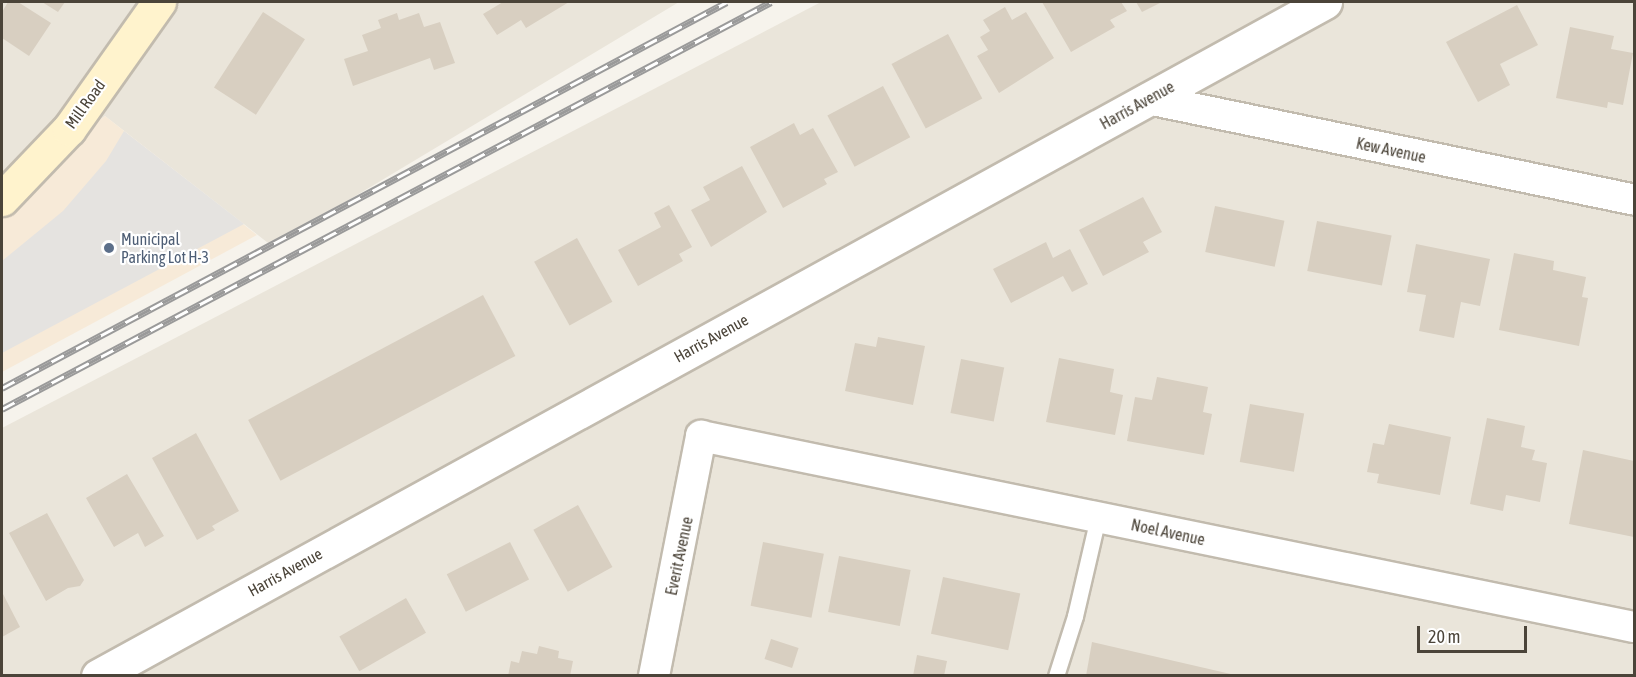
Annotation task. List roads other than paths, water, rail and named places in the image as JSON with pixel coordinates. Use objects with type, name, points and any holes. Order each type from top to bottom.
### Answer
[{"type":"main road","name":"Mill Road","points":[[2,199],[69,129],[159,2]]},
{"type":"street","name":"Harris Avenue","points":[[98,675],[1325,2]]},
{"type":"street","name":"Kew Avenue","points":[[1148,99],[1635,200]]},
{"type":"street","name":"Noel Avenue","points":[[701,436],[1635,627]]},
{"type":"street","name":"Everit Avenue","points":[[654,675],[701,436]]},
{"type":"lane","points":[[1056,675],[1075,616],[1098,517]]},
{"type":"railway","points":[[2,388],[727,2]]},
{"type":"railway","points":[[2,409],[771,2]]},
{"type":"place","name":"Municipal Parking Lot H-3","points":[[109,248]]}]
